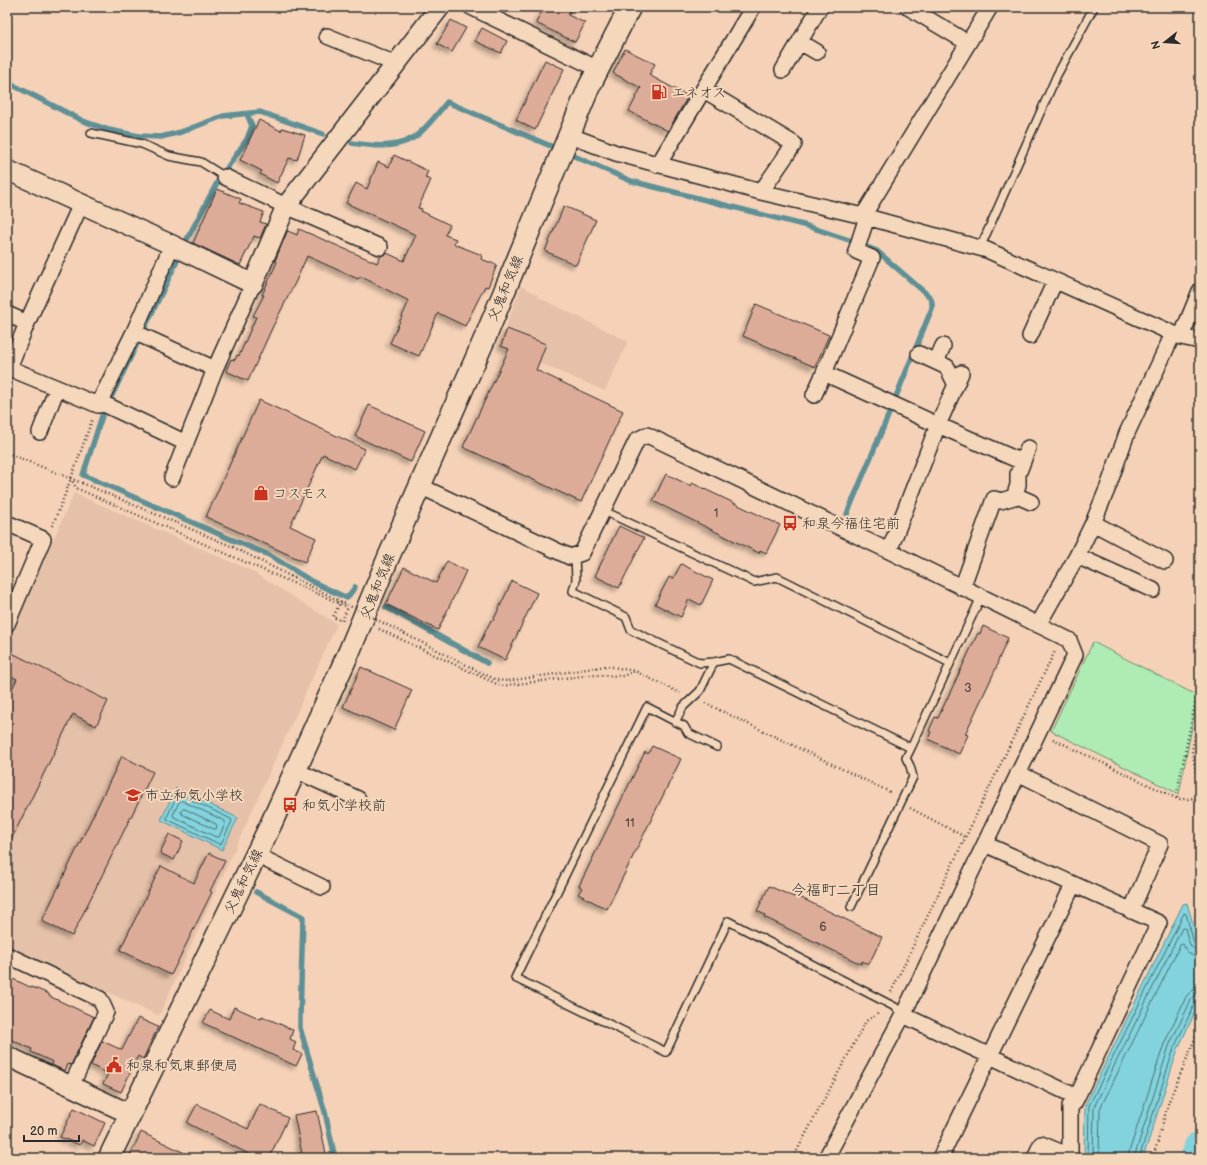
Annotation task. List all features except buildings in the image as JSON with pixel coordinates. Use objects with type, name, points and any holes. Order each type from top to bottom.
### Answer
[{"type":"main road","name":"父鬼和気線","points":[[109,1158],[256,855],[349,652],[355,612],[389,556],[488,330],[569,134],[598,69],[630,7]]},
{"type":"street","points":[[172,478],[215,369],[286,206],[440,7]]},
{"type":"street","points":[[471,7],[598,69]]},
{"type":"street","points":[[658,165],[753,7]]},
{"type":"street","points":[[783,70],[820,7]]},
{"type":"street","points":[[908,7],[968,43]]},
{"type":"street","points":[[814,395],[872,258],[856,250],[865,216],[990,7]]},
{"type":"street","points":[[327,36],[396,64]]},
{"type":"street","points":[[800,42],[817,52]]},
{"type":"street","points":[[704,90],[794,144],[761,192]]},
{"type":"street","points":[[569,134],[616,153],[658,165],[761,192],[865,216],[980,248],[1177,335],[1200,341]]},
{"type":"street","points":[[7,170],[172,245],[253,284]]},
{"type":"street","points":[[222,175],[286,206],[380,247]]},
{"type":"street","points":[[81,204],[27,323],[9,368],[57,388],[104,405],[186,443]]},
{"type":"street","points":[[104,405],[140,335],[172,245]]},
{"type":"street","points":[[1030,336],[1055,281]]},
{"type":"street","points":[[1038,625],[1077,556],[1108,487],[1127,432],[1200,291]]},
{"type":"street","points":[[7,314],[27,323]]},
{"type":"street","points":[[140,335],[215,369]]},
{"type":"street","points":[[936,362],[943,346]]},
{"type":"street","points":[[889,551],[938,425],[959,379],[947,367],[919,354]]},
{"type":"street","points":[[824,373],[1022,462]]},
{"type":"street","points":[[40,432],[57,388]]},
{"type":"street","points":[[420,486],[570,557],[582,553],[637,440],[647,435],[889,551],[1069,640],[1075,655],[903,1015],[826,1158]]},
{"type":"street","points":[[962,588],[994,499],[1000,501],[1014,497],[1018,485],[1018,474],[1028,448]]},
{"type":"street","points":[[1015,494],[1031,502]]},
{"type":"street","points":[[7,523],[43,539],[7,624]]},
{"type":"street","points":[[1093,523],[1165,561]]},
{"type":"street","points":[[1077,556],[1153,590]]},
{"type":"street","points":[[295,770],[358,799]]},
{"type":"street","points":[[1018,773],[1160,844],[1131,911]]},
{"type":"street","points":[[985,844],[1159,923],[1077,1097],[1074,1103],[1070,1106],[1070,1156],[1041,1144],[1035,1158]]},
{"type":"street","points":[[256,855],[322,887]]},
{"type":"street","points":[[940,1158],[1073,885]]},
{"type":"street","points":[[7,955],[100,999],[106,1012],[71,1086]]},
{"type":"street","points":[[903,1015],[1077,1097]]},
{"type":"street","points":[[7,1056],[130,1114]]},
{"type":"lane","points":[[980,248],[1057,75],[1094,7]]},
{"type":"lane","points":[[91,133],[142,144],[169,156],[201,162],[222,175]]},
{"type":"lane","points":[[602,510],[754,582],[777,577],[950,663]]},
{"type":"lane","points":[[575,555],[576,580],[573,591],[626,617],[631,630],[700,662],[714,662],[729,659],[911,748]]},
{"type":"lane","points":[[851,907],[913,777],[906,758],[981,597]]},
{"type":"lane","points":[[675,722],[682,707],[700,691],[714,662]]},
{"type":"lane","points":[[717,747],[688,733],[684,726],[647,707],[514,978],[666,1052],[728,921],[895,1007],[903,1015]]},
{"type":"path","points":[[43,539],[50,532],[66,495],[71,478],[104,405]]},
{"type":"path","points":[[7,453],[71,478],[231,546],[496,680],[508,681],[607,666],[635,671],[691,699],[706,703],[894,794],[900,803],[965,836]]},
{"type":"path","points":[[71,478],[76,488],[355,612],[501,686],[590,675],[623,676],[635,671]]},
{"type":"path","points":[[341,601],[333,617],[342,621],[355,612]]},
{"type":"path","points":[[793,1158],[866,1021],[881,1012],[1056,649]]},
{"type":"path","points":[[1178,799],[1177,792],[1196,699],[1200,693]]},
{"type":"path","points":[[1200,708],[1192,751],[1200,791]]},
{"type":"path","points":[[1050,737],[1178,799],[1188,800],[1200,796]]},
{"type":"path","points":[[1153,1158],[1169,1101],[1200,1027]]},
{"type":"shaded area","points":[[521,286],[538,295],[538,297],[628,341],[605,391],[499,346]]},
{"type":"shaded area","name":"市立和気小学校","points":[[74,493],[250,570],[337,624],[159,1016],[7,946],[7,643]]},
{"type":"green space","points":[[1093,642],[1198,696],[1179,794],[1051,731]]},
{"type":"water","points":[[176,788],[238,818],[222,850],[161,820]]},
{"type":"water","points":[[1187,903],[1200,948],[1200,1001],[1178,1049],[1143,1158],[1084,1158],[1085,1105],[1183,904]]},
{"type":"waterway","points":[[7,82],[83,121],[109,130],[139,136],[161,137],[181,132],[223,116],[260,112],[323,134]]},
{"type":"waterway","points":[[352,143],[383,146],[398,144],[413,138],[431,122],[447,102],[553,147]]},
{"type":"waterway","points":[[186,241],[218,181],[247,139],[252,126],[247,114]]},
{"type":"waterway","points":[[574,156],[631,181],[807,226],[852,241]]},
{"type":"waterway","points":[[864,246],[877,251],[930,297],[932,302],[932,308],[895,399]]},
{"type":"waterway","points":[[177,261],[102,416],[83,475],[269,555],[313,582],[347,598],[355,587]]},
{"type":"waterway","points":[[847,514],[891,409]]},
{"type":"waterway","points":[[386,607],[487,663]]},
{"type":"waterway","points":[[256,892],[303,917],[300,1028],[325,1112],[335,1158]]},
{"type":"waterway","points":[[1196,1158],[1200,1148]]},
{"type":"place","name":"エネオス","points":[[659,92]]},
{"type":"place","name":"コスモス","points":[[261,493]]},
{"type":"place","name":"和泉今福住宅前","points":[[790,523]]},
{"type":"place","name":"市立和気小学校","points":[[133,795]]},
{"type":"place","name":"和気小学校前","points":[[290,805]]},
{"type":"place","name":"和泉和気東郵便局","points":[[114,1065]]},
{"type":"district","name":"今福町二丁目","points":[[836,890]]}]
